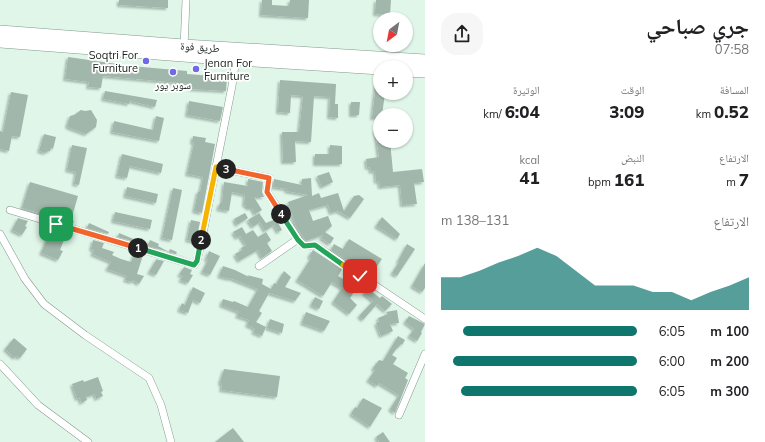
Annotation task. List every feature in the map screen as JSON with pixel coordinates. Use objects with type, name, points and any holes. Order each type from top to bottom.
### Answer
[{"type":"highway","name":"طريق فوة","points":[[0,32],[184,50],[236,59],[373,68]]},
{"type":"highway","name":"طريق فوة","points":[[0,41],[425,61]]},
{"type":"highway","points":[[413,70],[425,71]]},
{"type":"street","points":[[184,50],[186,0]]},
{"type":"street","points":[[10,210],[194,265],[197,261],[236,59]]},
{"type":"street","points":[[216,167],[269,178],[267,192],[298,240],[304,246],[315,245],[425,319]]},
{"type":"street","points":[[0,234],[25,280],[44,304],[85,335],[149,378],[161,405],[171,442]]},
{"type":"street","points":[[259,266],[298,240]]},
{"type":"street","points":[[399,415],[425,354]]},
{"type":"street","points":[[0,364],[38,405],[88,442]]},
{"type":"building","points":[[119,0],[168,0],[168,8],[119,5]]},
{"type":"building","points":[[262,0],[272,0],[272,5],[289,6],[290,0],[309,0],[308,18],[261,15]]},
{"type":"building","points":[[376,0],[391,0],[390,12],[375,12]]},
{"type":"building","points":[[68,57],[131,66],[187,71],[187,74],[227,77],[226,91],[191,89],[191,84],[103,76],[101,88],[88,87],[89,82],[65,79]]},
{"type":"building","points":[[280,80],[336,84],[335,104],[338,104],[338,118],[329,117],[330,97],[314,96],[311,142],[295,141],[296,162],[283,162],[282,132],[299,132],[303,96],[291,95],[290,113],[278,112]]},
{"type":"building","points":[[105,91],[157,100],[155,107],[130,101],[129,104],[103,99]]},
{"type":"building","points":[[11,92],[28,95],[20,137],[12,136],[9,151],[0,149],[0,131],[3,132]]},
{"type":"building","points":[[374,100],[384,100],[383,108],[373,108]]},
{"type":"building","points":[[189,101],[223,107],[220,121],[187,115]]},
{"type":"building","points":[[351,102],[360,102],[359,115],[351,115]]},
{"type":"building","points":[[81,110],[91,110],[97,120],[96,127],[86,134],[67,126],[70,116]]},
{"type":"building","points":[[156,116],[164,118],[159,141],[112,132],[114,121],[153,130]]},
{"type":"building","points":[[44,134],[56,137],[53,149],[51,148],[50,151],[47,151],[46,153],[39,151]]},
{"type":"building","points":[[193,136],[206,138],[205,142],[215,144],[202,213],[194,211],[198,191],[200,192],[203,177],[187,174],[194,143],[192,142]]},
{"type":"building","points":[[72,145],[87,148],[79,185],[74,184],[76,172],[67,170]]},
{"type":"building","points":[[330,145],[342,146],[342,164],[315,164],[315,154],[330,154]]},
{"type":"building","points":[[378,148],[391,148],[393,172],[422,169],[424,182],[414,183],[417,204],[402,205],[400,185],[380,187],[379,181],[376,182],[375,171],[371,172],[370,167],[367,168],[366,159],[379,157]]},
{"type":"building","points":[[122,154],[163,164],[161,173],[130,166],[127,178],[117,176]]},
{"type":"building","points":[[329,172],[333,182],[322,187],[317,176]]},
{"type":"building","points":[[311,178],[312,196],[319,193],[321,198],[338,193],[344,211],[354,196],[359,195],[364,199],[350,218],[338,211],[331,213],[328,205],[309,210],[313,221],[328,216],[332,226],[325,232],[334,238],[330,244],[321,238],[323,235],[306,241],[296,227],[288,202],[308,195],[273,187],[274,179],[302,185],[302,179]]},
{"type":"building","points":[[248,179],[263,182],[262,192],[264,197],[254,197],[262,210],[255,214],[252,208],[247,208],[247,206],[244,205],[245,195],[232,192],[229,211],[218,209],[220,203],[222,203],[224,182],[248,186]]},
{"type":"building","points":[[30,182],[78,196],[71,220],[74,221],[73,223],[22,208]]},
{"type":"building","points":[[127,187],[158,194],[156,203],[125,196]]},
{"type":"building","points":[[173,188],[182,190],[172,240],[162,238]]},
{"type":"building","points":[[115,212],[152,220],[150,229],[113,221]]},
{"type":"building","points":[[245,213],[248,218],[237,225],[234,219]]},
{"type":"building","points":[[259,213],[266,223],[276,219],[282,230],[278,232],[274,225],[265,231],[260,222],[253,227],[248,220]]},
{"type":"building","points":[[382,217],[400,234],[397,239],[376,226]]},
{"type":"building","points":[[18,218],[28,221],[25,226],[27,227],[22,235],[12,230]]},
{"type":"building","points":[[191,220],[200,222],[196,242],[187,240]]},
{"type":"building","points":[[89,223],[109,232],[108,234],[87,228]]},
{"type":"building","points":[[242,227],[246,234],[253,230],[258,237],[266,232],[271,240],[267,243],[272,251],[262,258],[258,250],[239,261],[235,254],[242,250],[241,248],[246,245],[240,236],[237,238],[233,232]]},
{"type":"building","points":[[59,230],[67,232],[60,250],[63,251],[58,260],[41,253],[50,232],[57,234]]},
{"type":"building","points":[[119,233],[148,245],[150,240],[159,244],[158,246],[169,252],[170,249],[177,252],[176,254],[192,259],[118,237]]},
{"type":"building","points":[[349,239],[382,259],[370,276],[331,250],[334,244],[343,249]]},
{"type":"building","points":[[93,240],[104,243],[102,248],[114,252],[112,255],[131,262],[135,252],[143,255],[137,274],[144,276],[139,284],[133,280],[132,282],[125,280],[127,276],[107,269],[111,262],[92,254],[94,250],[91,249]]},
{"type":"building","points":[[407,244],[415,249],[397,276],[392,273]]},
{"type":"building","points":[[313,250],[342,269],[338,276],[357,287],[350,298],[357,305],[349,314],[333,302],[342,288],[332,282],[323,296],[297,280],[311,258],[309,256]]},
{"type":"building","points":[[209,251],[220,256],[210,275],[202,272],[208,260],[206,259]]},
{"type":"building","points":[[155,259],[164,261],[156,275],[149,272],[156,260]]},
{"type":"building","points":[[425,263],[425,288],[422,292],[412,286]]},
{"type":"building","points":[[223,266],[249,277],[247,275],[263,279],[262,284],[271,289],[284,271],[291,277],[285,287],[301,293],[295,301],[269,293],[259,311],[262,313],[256,322],[266,327],[262,336],[253,332],[255,329],[247,325],[249,320],[237,316],[239,312],[221,305],[223,299],[234,301],[248,307],[258,289],[230,278],[219,276]]},
{"type":"building","points":[[184,267],[192,270],[190,274],[193,275],[188,283],[180,280],[183,276],[179,275]]},
{"type":"building","points":[[193,287],[205,293],[200,303],[193,300],[188,313],[179,310],[182,303],[185,305]]},
{"type":"building","points":[[367,288],[380,298],[382,296],[392,304],[385,311],[377,304],[363,320],[359,316],[373,301],[364,293]]},
{"type":"building","points":[[315,297],[323,301],[319,309],[311,305]]},
{"type":"building","points":[[397,310],[399,323],[390,324],[393,331],[381,336],[376,323],[379,322],[378,318],[388,314],[386,312]]},
{"type":"building","points":[[306,312],[330,321],[324,331],[302,323]]},
{"type":"building","points":[[409,316],[425,324],[417,341],[409,336],[414,329],[405,322]]},
{"type":"building","points":[[270,319],[284,324],[282,333],[267,328]]},
{"type":"building","points":[[398,336],[405,340],[392,355],[397,358],[393,364],[408,373],[405,378],[408,380],[395,413],[390,409],[399,395],[379,383],[377,386],[368,380],[375,370],[373,368],[379,360],[383,361]]},
{"type":"building","points":[[14,338],[27,349],[20,358],[16,356],[15,358],[5,349]]},
{"type":"building","points":[[224,369],[280,376],[277,397],[221,390],[222,386],[220,382]]},
{"type":"building","points":[[98,377],[103,391],[101,392],[103,396],[96,399],[95,394],[86,397],[87,400],[81,403],[80,398],[77,399],[72,384]]},
{"type":"building","points":[[363,398],[382,408],[370,427],[351,414]]},
{"type":"building","points":[[233,428],[244,442],[215,442]]},
{"type":"building","points":[[383,432],[390,442],[379,442],[376,437]]},
{"type":"place","name":"Soqtri For Furniture","points":[[146,61]]},
{"type":"place","name":"Jenan For Furniture","points":[[196,69]]},
{"type":"place","name":"سوبر يور","points":[[173,72]]},
{"type":"route","points":[[56,224],[194,265],[197,261],[216,167],[269,178],[267,192],[298,240],[304,246],[315,245],[360,276]]}]
